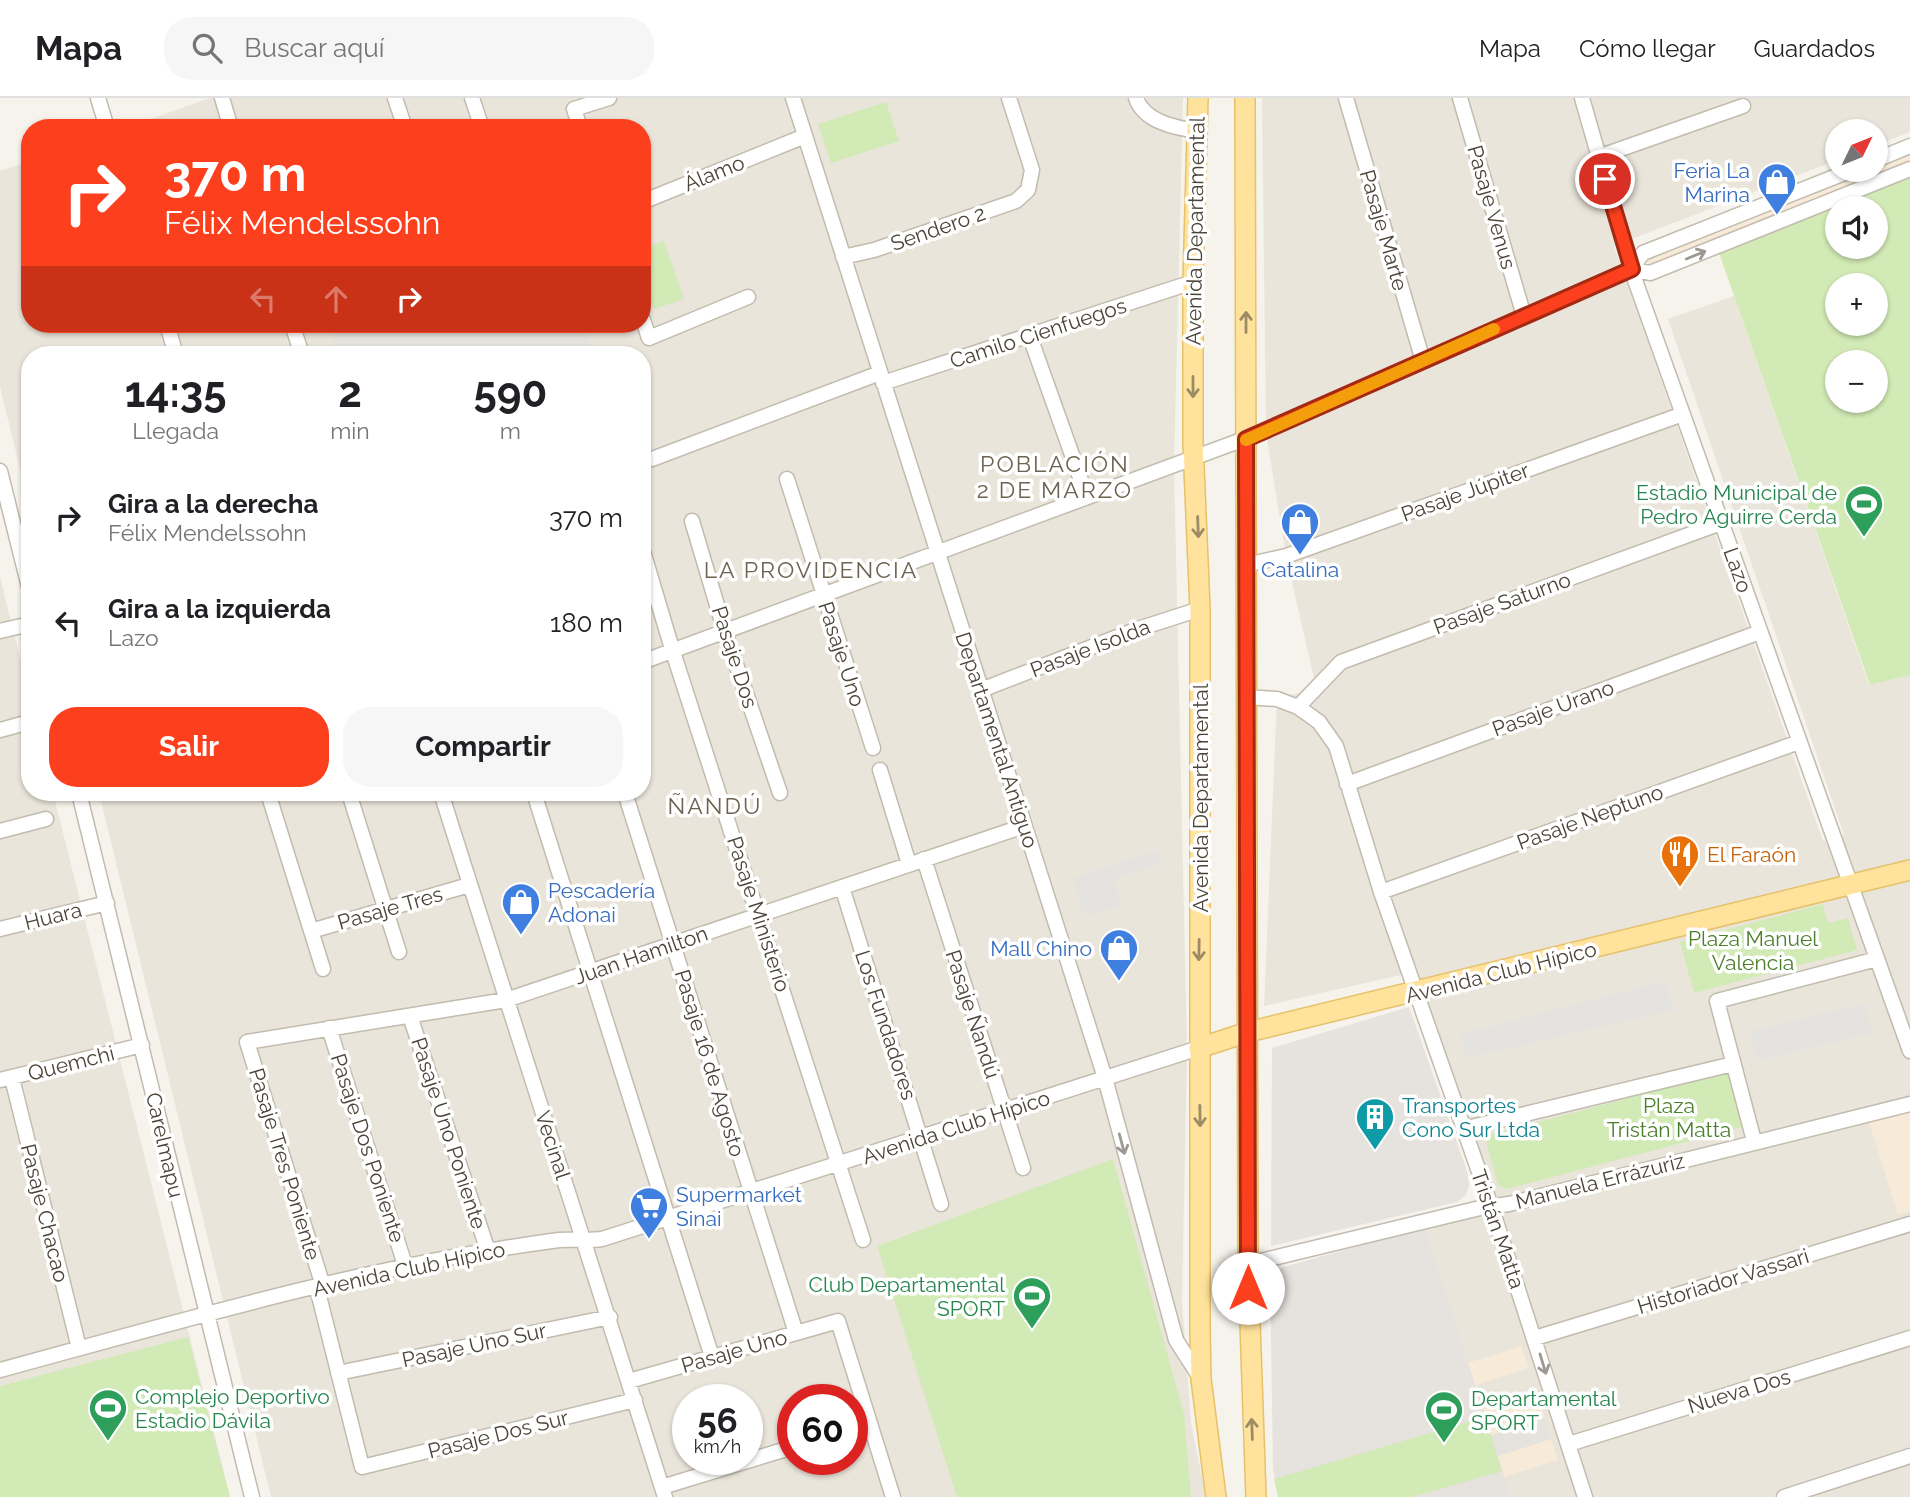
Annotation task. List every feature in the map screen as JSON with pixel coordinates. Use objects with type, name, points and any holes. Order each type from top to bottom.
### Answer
[{"type":"main road","name":"Avenida Departamental","points":[[1198,98],[1193,282],[1200,609],[1199,1048],[1202,1380],[1216,1497]]},
{"type":"main road","points":[[1245,98],[1248,1264],[1256,1497]]},
{"type":"main road","name":"Avenida Club Hípico","points":[[1199,1048],[1248,1032],[1910,870]]},
{"type":"street","points":[[98,98],[104,119]]},
{"type":"street","points":[[222,98],[228,119]]},
{"type":"street","points":[[395,98],[402,119]]},
{"type":"street","points":[[472,98],[479,119]]},
{"type":"street","points":[[577,119],[574,109],[609,98]]},
{"type":"street","name":"Departamental Antiguo","points":[[793,98],[1105,1079],[1176,1340],[1202,1380]]},
{"type":"street","name":"Sendero 2","points":[[843,257],[874,250],[1016,201],[1028,190],[1032,170],[1010,98]]},
{"type":"street","points":[[1136,98],[1138,105],[1157,120],[1175,128],[1198,131]]},
{"type":"street","name":"Pasaje Marte","points":[[1346,98],[1423,362]]},
{"type":"street","name":"Pasaje Venus","points":[[1460,98],[1524,316]]},
{"type":"street","name":"Lazo","points":[[1582,98],[1632,269],[1850,885],[1907,1034],[1910,1051]]},
{"type":"street","points":[[1598,157],[1743,106]]},
{"type":"street","name":"Álamo","points":[[651,198],[805,136]]},
{"type":"street","points":[[1888,155],[1910,146]]},
{"type":"street","points":[[1632,269],[1650,273],[1910,169]]},
{"type":"street","points":[[651,659],[937,551],[1246,439],[1632,269],[1643,253],[1825,181]]},
{"type":"street","name":"Camilo Cienfuegos","points":[[652,459],[881,378],[1193,282]]},
{"type":"street","points":[[647,333],[649,338],[748,297]]},
{"type":"street","points":[[1029,334],[1087,497]]},
{"type":"street","name":"Pasaje Júpiter","points":[[1246,565],[1286,556],[1683,414]]},
{"type":"street","points":[[0,471],[6,523],[21,566]]},
{"type":"street","name":"Pasaje Uno","points":[[787,479],[873,748]]},
{"type":"street","name":"Pasaje Dos","points":[[692,521],[725,632],[780,793]]},
{"type":"street","name":"Pasaje Saturno","points":[[1298,707],[1341,662],[1721,523]]},
{"type":"street","name":"Pasaje Ministerio","points":[[651,578],[863,1240]]},
{"type":"street","name":"Pasaje Isolda","points":[[981,690],[1138,629],[1200,609]]},
{"type":"street","points":[[0,631],[21,626]]},
{"type":"street","name":"Pasaje Urano","points":[[1347,784],[1760,632]]},
{"type":"street","name":"Tristán Matta","points":[[1246,697],[1277,699],[1298,707],[1319,722],[1336,746],[1381,892],[1491,1206],[1585,1497]]},
{"type":"street","points":[[0,730],[21,724]]},
{"type":"street","name":"Pasaje Neptuno","points":[[1381,892],[1800,742]]},
{"type":"street","points":[[880,770],[909,864]]},
{"type":"street","name":"Carelmapu","points":[[81,801],[251,1497]]},
{"type":"street","points":[[270,801],[323,969]]},
{"type":"street","points":[[351,801],[399,952]]},
{"type":"street","name":"Vecinal","points":[[443,801],[664,1492]]},
{"type":"street","points":[[537,801],[712,1357]]},
{"type":"street","name":"Pasaje 16 de Agosto","points":[[628,801],[796,1334]]},
{"type":"street","points":[[0,831],[46,819]]},
{"type":"street","name":"Juan Hamilton","points":[[247,1042],[506,1000],[1024,826]]},
{"type":"street","name":"Pasaje Ñandú","points":[[924,859],[1023,1168]]},
{"type":"street","name":"Pasaje Tres","points":[[311,931],[469,885]]},
{"type":"street","name":"Los Fundadores","points":[[842,887],[942,1204]]},
{"type":"street","name":"Huara","points":[[0,929],[107,903]]},
{"type":"street","points":[[1754,1141],[1717,1001],[1877,959]]},
{"type":"street","name":"Pasaje Uno Poniente","points":[[410,1016],[488,1251]]},
{"type":"street","name":"Pasaje Dos Poniente","points":[[330,1028],[406,1268]]},
{"type":"street","name":"Pasaje Tres Poniente","points":[[247,1042],[320,1287],[362,1467]]},
{"type":"street","name":"Quemchi","points":[[6,1079],[142,1045]]},
{"type":"street","name":"Avenida Club Hípico","points":[[0,1370],[205,1314],[406,1268],[488,1251],[563,1240],[602,1239],[1199,1048]]},
{"type":"street","points":[[1463,1129],[1733,1064]]},
{"type":"street","name":"Pasaje Chacao","points":[[6,1079],[79,1348]]},
{"type":"street","name":"Manuela Errázuriz","points":[[1248,1264],[1491,1206],[1509,1205],[1754,1141],[1910,1104]]},
{"type":"street","name":"Historiador Vassari","points":[[1535,1338],[1910,1224]]},
{"type":"street","name":"Pasaje Uno Sur","points":[[338,1373],[610,1317]]},
{"type":"street","name":"Pasaje Uno","points":[[629,1381],[838,1321],[870,1423]]},
{"type":"street","name":"Nueva Dos","points":[[1569,1444],[1910,1338]]},
{"type":"street","name":"Pasaje Dos Sur","points":[[362,1467],[635,1400]]},
{"type":"street","points":[[870,1423],[893,1497]]},
{"type":"street","points":[[664,1492],[777,1453]]},
{"type":"street","points":[[1784,1497],[1910,1455]]},
{"type":"shaded area","points":[[210,98],[1183,98],[1174,466],[1187,1051],[1182,1301],[1191,1423],[1206,1497],[271,1497],[101,801],[651,801],[651,346],[21,346],[21,472],[0,387],[0,171],[21,164],[21,333],[651,333],[651,119],[150,119]]},
{"type":"shaded area","points":[[1262,98],[1910,98],[1910,132],[1888,140],[1888,119],[1825,119],[1825,165],[1614,246],[1823,841],[1844,835],[1668,319],[1734,296],[1869,685],[1910,675],[1910,1497],[1510,1497],[1425,1227],[1489,1207],[1418,971],[1264,1006],[1277,699],[1299,693],[1314,678],[1286,556],[1266,432]]},
{"type":"shaded area","name":"Feria La Marina","points":[[1910,151],[1910,178],[1863,196],[1825,196],[1825,210],[1651,277],[1645,254],[1831,182],[1888,182],[1888,159]]},
{"type":"shaded area","points":[[332,333],[587,333],[591,346],[336,346]]},
{"type":"shaded area","points":[[0,577],[21,662],[21,801],[55,801],[230,1497],[0,1497]]},
{"type":"shaded area","points":[[1158,850],[1163,863],[1114,880],[1122,905],[1084,917],[1073,878]]},
{"type":"shaded area","points":[[1666,981],[1673,1010],[1467,1058],[1460,1034]]},
{"type":"shaded area","points":[[1865,1003],[1872,1033],[1757,1061],[1750,1031]]},
{"type":"shaded area","points":[[1409,1007],[1467,1171],[1469,1186],[1466,1195],[1457,1202],[1271,1246],[1272,1048]]},
{"type":"shaded area","points":[[1910,1111],[1910,1211],[1898,1215],[1869,1122]]},
{"type":"shaded area","points":[[1425,1227],[1491,1435],[1545,1418],[1551,1439],[1498,1456],[1510,1497],[1278,1497],[1273,1468],[1270,1271]]},
{"type":"shaded area","points":[[1521,1346],[1529,1368],[1475,1385],[1468,1363]]},
{"type":"shaded area","points":[[1537,1393],[1545,1418],[1491,1435],[1483,1409]]},
{"type":"shaded area","points":[[1551,1439],[1558,1460],[1504,1477],[1497,1456]]},
{"type":"green space","points":[[886,102],[899,141],[831,163],[818,124]]},
{"type":"green space","name":"Estadio Municipal de Pedro Aguirre Cerda","points":[[1910,178],[1910,675],[1870,685],[1718,250],[1825,210],[1825,259],[1888,259],[1888,196],[1862,196]]},
{"type":"green space","points":[[664,241],[684,299],[654,309],[651,301],[651,246]]},
{"type":"green space","name":"Plaza Manuel Valencia","points":[[1823,904],[1828,923],[1848,918],[1857,950],[1694,993],[1680,942]]},
{"type":"green space","name":"Plaza Tristán Matta","points":[[1731,1071],[1746,1126],[1507,1189],[1498,1185],[1485,1136]]},
{"type":"green space","name":"Club Departamental SPORT","points":[[1113,1159],[1184,1414],[1191,1497],[957,1497],[877,1246]]},
{"type":"green space","name":"Complejo Deportivo Estadio Dávila","points":[[188,1337],[230,1497],[0,1497],[0,1386]]},
{"type":"green space","name":"Departamental SPORT","points":[[1485,1417],[1502,1471],[1412,1497],[1278,1497],[1274,1479]]},
{"type":"slow traffic","points":[[1246,440],[1494,329]]},
{"type":"place","name":"Feria La Marina","points":[[1777,216]]},
{"type":"place","name":"Estadio Municipal de Pedro Aguirre Cerda","points":[[1864,538]]},
{"type":"place","name":"Catalina","points":[[1300,556]]},
{"type":"place","name":"El Faraón","points":[[1680,888]]},
{"type":"place","name":"Pescadería Adonai","points":[[521,936]]},
{"type":"place","name":"Mall Chino","points":[[1119,982]]},
{"type":"place","name":"Transportes Cono Sur Ltda","points":[[1375,1151]]},
{"type":"place","name":"Supermarket Sinai","points":[[649,1240]]},
{"type":"place","name":"Club Departamental SPORT","points":[[1032,1330]]},
{"type":"place","name":"Complejo Deportivo Estadio Dávila","points":[[108,1442]]},
{"type":"place","name":"Departamental SPORT","points":[[1444,1444]]},
{"type":"district","name":"POBLACIÓN 2 DE MARZO","points":[[1055,476]]},
{"type":"district","name":"LA PROVIDENCIA","points":[[811,569]]},
{"type":"district","name":"ÑANDÚ","points":[[715,805]]},
{"type":"route","points":[[1248,1288],[1246,439],[1632,269],[1605,179]]}]
